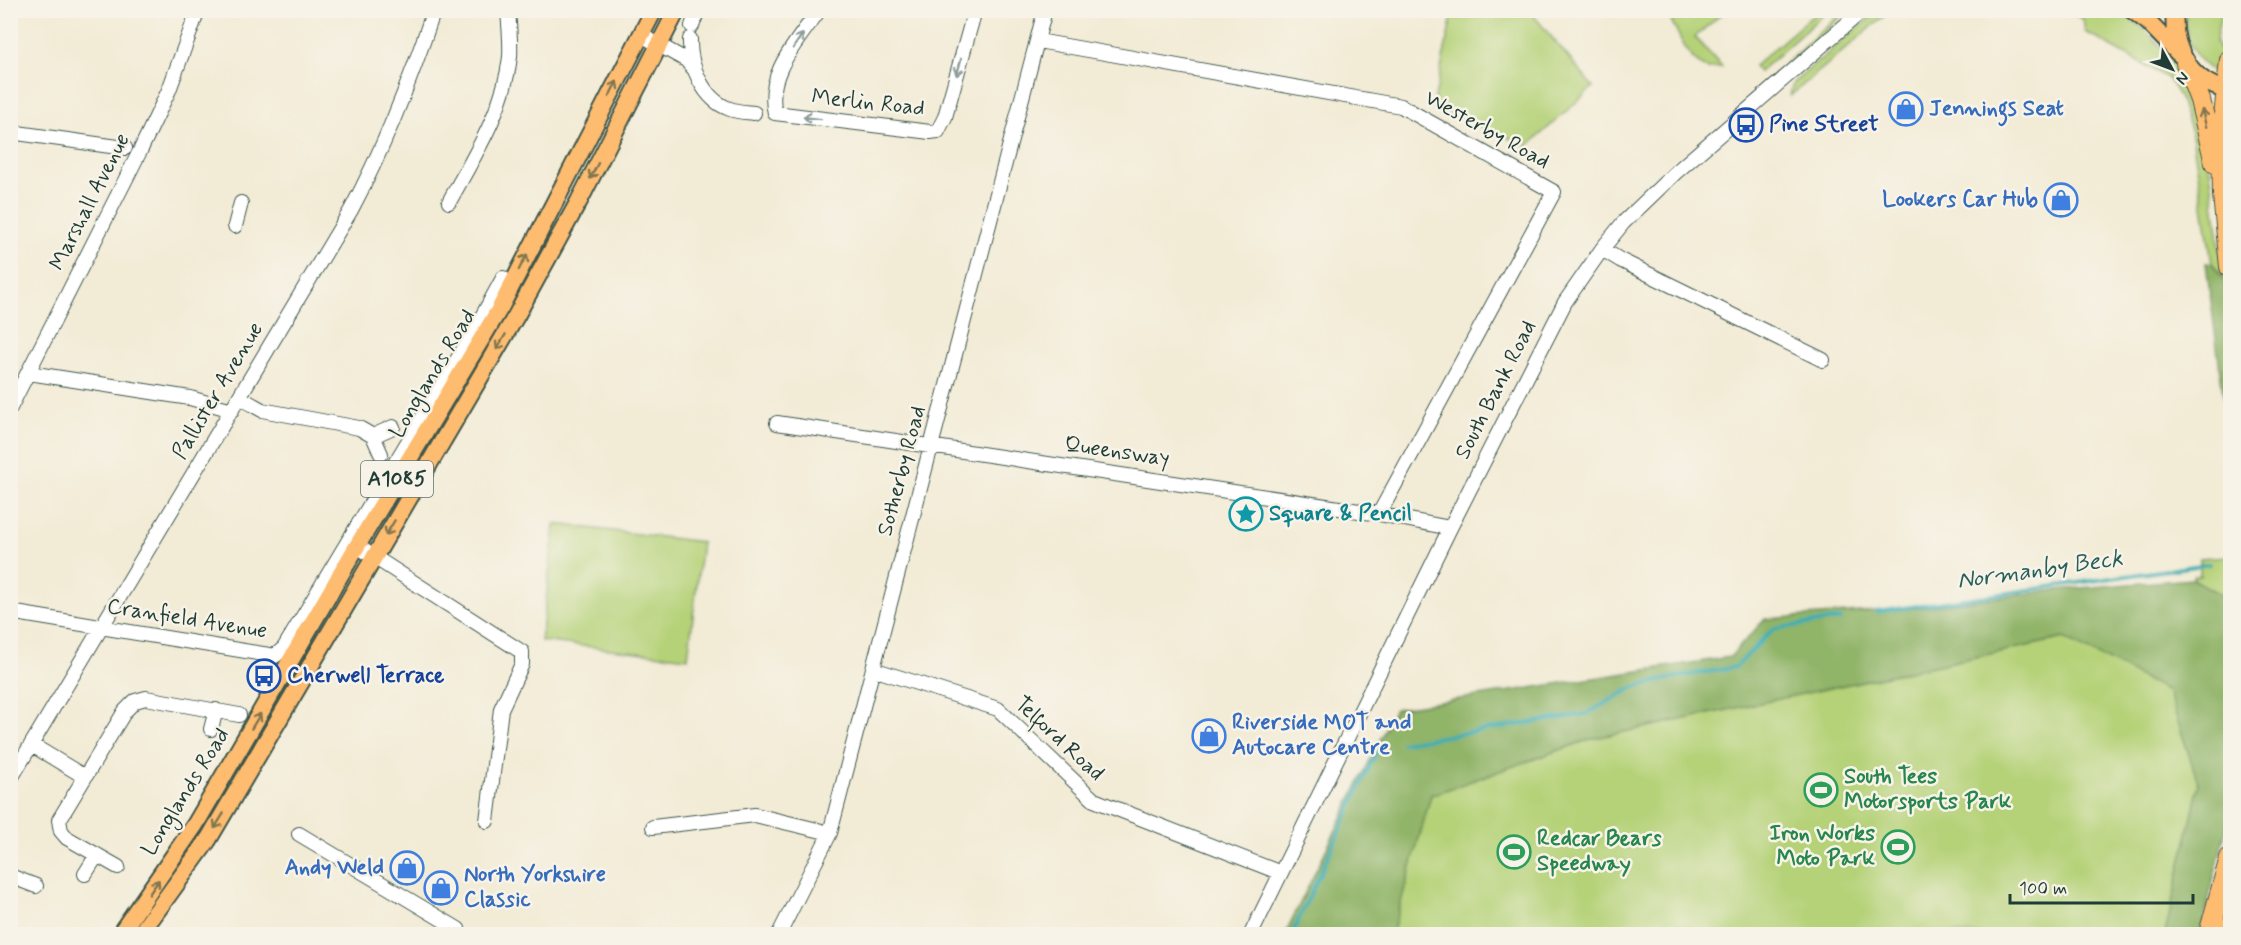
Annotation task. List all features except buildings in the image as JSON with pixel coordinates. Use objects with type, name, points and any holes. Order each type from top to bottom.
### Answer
[{"type":"highway","points":[[2184,60],[2200,100],[2223,195]]},
{"type":"highway","points":[[2230,60],[2229,91],[2223,136],[2223,195],[2230,267]]},
{"type":"highway","points":[[2209,934],[2230,858]]},
{"type":"highway","points":[[2228,934],[2230,926]]},
{"type":"main road","name":"Longlands Road","points":[[120,934],[195,825],[357,546],[500,308],[654,10]]},
{"type":"main road","name":"Longlands Road","points":[[140,934],[208,840],[516,316],[666,48],[677,10]]},
{"type":"main road","points":[[2132,10],[2148,22],[2208,83],[2229,91]]},
{"type":"main road","points":[[2175,10],[2174,34],[2184,60]]},
{"type":"street","name":"Marshall Avenue","points":[[10,408],[169,90],[198,10]]},
{"type":"street","name":"Pallister Avenue","points":[[10,780],[367,180],[397,111],[434,10]]},
{"type":"street","points":[[449,202],[487,133],[499,104],[510,57],[508,10]]},
{"type":"street","points":[[693,68],[689,50],[691,32],[698,10]]},
{"type":"street","name":"Merlin Road","points":[[819,10],[777,73],[772,102],[775,113],[925,132],[938,131],[945,117],[975,10]]},
{"type":"street","name":"Sotherby Road","points":[[778,934],[830,833],[1045,10]]},
{"type":"street","name":"South Bank Road","points":[[1251,934],[1450,528],[1565,302],[1623,223],[1675,173],[1863,10]]},
{"type":"street","points":[[640,35],[687,60],[705,88],[721,105],[731,110],[754,113]]},
{"type":"street","name":"Westerby Road","points":[[1038,41],[1401,106],[1554,192],[1379,513]]},
{"type":"street","points":[[10,132],[125,148]]},
{"type":"street","points":[[235,226],[240,203]]},
{"type":"street","points":[[1602,249],[1823,360]]},
{"type":"street","name":"Cranfield Avenue","points":[[10,612],[275,656],[284,648],[472,335],[503,278]]},
{"type":"street","points":[[29,373],[190,398],[232,410]]},
{"type":"street","points":[[239,397],[262,410],[359,428],[373,436],[381,454]]},
{"type":"street","name":"Queensway","points":[[777,423],[1379,513],[1450,528]]},
{"type":"street","points":[[373,436],[393,427]]},
{"type":"street","points":[[357,546],[522,652],[522,664],[501,709],[487,821]]},
{"type":"street","name":"Telford Road","points":[[873,669],[998,709],[1094,800],[1281,873]]},
{"type":"street","points":[[118,867],[67,838],[61,831],[59,820],[125,711],[135,701],[146,698],[239,715]]},
{"type":"street","points":[[211,729],[216,710]]},
{"type":"street","points":[[32,745],[85,777]]},
{"type":"street","points":[[653,827],[755,815],[830,833]]},
{"type":"street","points":[[299,834],[459,929],[456,934]]},
{"type":"street","points":[[85,874],[97,855]]},
{"type":"street","points":[[10,876],[36,886]]},
{"type":"green space","points":[[1453,11],[1530,11],[1593,87],[1528,146],[1433,107]]},
{"type":"green space","points":[[1665,11],[1725,11],[1695,37],[1722,67],[1708,69],[1693,58]]},
{"type":"green space","points":[[1818,11],[1827,11],[1759,72],[1754,66]]},
{"type":"green space","points":[[1843,11],[1848,11],[1780,73],[1774,74]]},
{"type":"green space","points":[[1878,11],[1890,11],[1790,96],[1793,83]]},
{"type":"green space","points":[[2067,11],[2119,11],[2156,41],[2180,72],[2188,89],[2210,170],[2224,280],[2212,263],[2192,135],[2179,96],[2168,78],[2085,32],[2083,19]]},
{"type":"green space","points":[[2187,11],[2222,11],[2215,42],[2222,53],[2218,74],[2203,63],[2192,48],[2186,30]]},
{"type":"green space","points":[[2206,263],[2212,263],[2224,280],[2230,329],[2230,446]]},
{"type":"green space","points":[[555,524],[702,542],[688,658],[541,641]]},
{"type":"green space","points":[[2230,556],[2230,600],[2193,579],[2193,576],[2200,575],[2200,558]]},
{"type":"green space","points":[[2193,579],[2230,600],[2230,813],[2200,934],[2165,934],[2199,785],[2168,691],[2064,638],[1591,739],[1431,795],[1392,934],[1285,934],[1395,709],[1730,657],[1765,619],[1916,608],[2056,590]]},
{"type":"green space","name":"South Tees Motorsports Park","points":[[2065,638],[2168,691],[2199,785],[2165,934],[1392,934],[1431,795],[1591,739]]},
{"type":"waterway","name":"Normanby Beck","points":[[1876,612],[2209,564]]},
{"type":"waterway","name":"Normanby Beck","points":[[1402,743],[1586,714],[1634,687],[1736,667],[1773,629],[1841,619]]},
{"type":"waterway","points":[[1292,934],[1379,746]]},
{"type":"place","name":"Jennings Seat","points":[[1906,109]]},
{"type":"place","name":"Pine Street","points":[[1746,125]]},
{"type":"place","name":"Lookers Car Hub","points":[[2061,200]]},
{"type":"place","name":"Square & Pencil","points":[[1246,514]]},
{"type":"place","name":"Cherwell Terrace","points":[[264,676]]},
{"type":"place","name":"Riverside MOT and Autocare Centre","points":[[1209,736]]},
{"type":"place","name":"South Tees Motorsports Park","points":[[1821,790]]},
{"type":"place","name":"Iron Works Moto Park","points":[[1898,847]]},
{"type":"place","name":"Redcar Bears Speedway","points":[[1514,852]]},
{"type":"place","name":"Andy Weld","points":[[407,868]]},
{"type":"place","name":"North Yorkshire Classic","points":[[441,888]]}]
